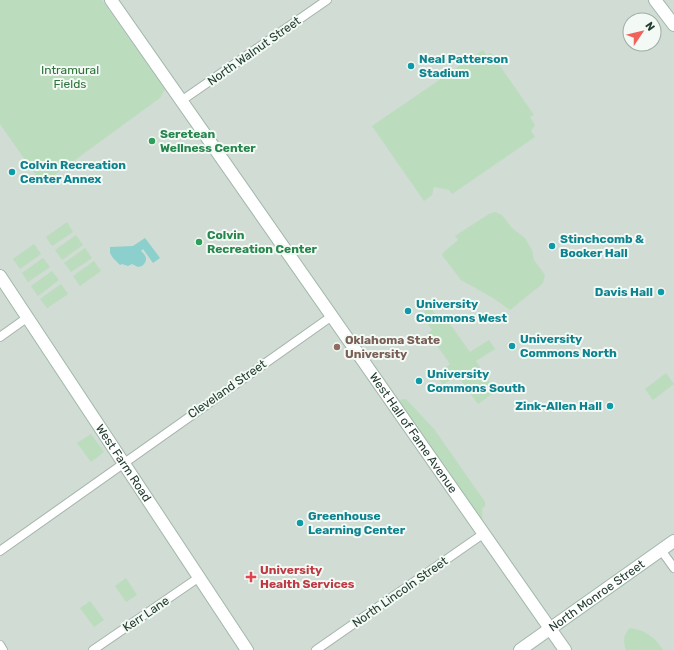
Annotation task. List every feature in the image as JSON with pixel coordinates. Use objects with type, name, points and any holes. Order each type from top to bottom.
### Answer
[{"type":"main road","name":"West Hall of Fame Avenue","points":[[111,0],[565,650]]},
{"type":"main road","points":[[655,0],[674,25]]},
{"type":"main road","name":"West Farm Road","points":[[0,276],[246,650]]},
{"type":"main road","name":"North Monroe Street","points":[[520,650],[674,541]]},
{"type":"street","name":"North Walnut Street","points":[[181,101],[327,0]]},
{"type":"street","name":"Cleveland Street","points":[[0,550],[332,316]]},
{"type":"street","points":[[0,337],[28,317]]},
{"type":"street","name":"North Lincoln Street","points":[[316,650],[483,534]]},
{"type":"street","points":[[661,550],[674,568]]},
{"type":"street","name":"Kerr Lane","points":[[93,650],[198,578]]},
{"type":"street","points":[[0,645],[3,650]]},
{"type":"shaded area","name":"Oklahoma State University","points":[[0,0],[674,0],[674,650],[0,650]]},
{"type":"green space","name":"Intramural Fields","points":[[0,0],[102,0],[165,89],[160,98],[42,184],[0,124]]},
{"type":"green space","points":[[483,50],[487,55],[491,53],[534,115],[530,117],[535,125],[531,131],[535,137],[452,194],[449,190],[434,187],[432,195],[424,201],[372,126]]},
{"type":"green space","points":[[495,212],[502,215],[512,228],[525,238],[532,250],[534,260],[545,275],[541,285],[510,310],[493,298],[461,280],[442,255],[458,240],[455,236],[489,214]]},
{"type":"green space","points":[[67,222],[73,232],[52,246],[46,237]]},
{"type":"green space","points":[[76,235],[83,245],[62,260],[55,250]]},
{"type":"green space","points":[[34,244],[41,254],[20,269],[13,259]]},
{"type":"green space","points":[[85,248],[92,258],[71,272],[64,263]]},
{"type":"green space","points":[[43,258],[50,267],[28,282],[22,273]]},
{"type":"green space","points":[[94,261],[101,271],[80,286],[73,276]]},
{"type":"green space","points":[[52,271],[59,280],[38,296],[31,286]]},
{"type":"green space","points":[[61,284],[68,294],[47,308],[40,299]]},
{"type":"green space","points":[[430,307],[442,323],[447,320],[470,352],[489,340],[495,349],[476,361],[496,391],[478,404],[457,375],[443,385],[436,375],[450,364],[428,333],[432,330],[421,314]]},
{"type":"green space","points":[[666,373],[674,384],[653,400],[645,389]]},
{"type":"green space","points":[[406,399],[434,429],[485,502],[485,506],[482,509],[483,534],[391,401]]},
{"type":"green space","points":[[91,434],[104,452],[91,462],[77,443]]},
{"type":"green space","points":[[126,578],[137,595],[126,602],[115,586]]},
{"type":"green space","points":[[90,601],[104,620],[94,627],[80,608]]},
{"type":"green space","points":[[630,628],[645,632],[657,641],[663,650],[626,650],[624,638]]},
{"type":"water","points":[[145,238],[160,258],[153,263],[143,249],[141,251],[145,255],[146,260],[142,266],[138,267],[132,264],[128,266],[122,264],[120,265],[110,253],[110,247],[133,246]]},
{"type":"place","name":"Neal Patterson Stadium","points":[[411,66]]},
{"type":"place","name":"Seretean Wellness Center","points":[[152,141]]},
{"type":"place","name":"Colvin Recreation Center Annex","points":[[12,172]]},
{"type":"place","name":"Colvin Recreation Center","points":[[199,242]]},
{"type":"place","name":"Stinchcomb & Booker Hall","points":[[552,246]]},
{"type":"place","name":"Davis Hall","points":[[661,292]]},
{"type":"place","name":"University Commons West","points":[[408,311]]},
{"type":"place","name":"University Commons North","points":[[512,346]]},
{"type":"place","name":"Oklahoma State University","points":[[337,347]]},
{"type":"place","name":"University Commons South","points":[[419,381]]},
{"type":"place","name":"Zink-Allen Hall","points":[[610,406]]},
{"type":"place","name":"Greenhouse Learning Center","points":[[300,523]]},
{"type":"place","name":"University Health Services","points":[[251,577]]}]
